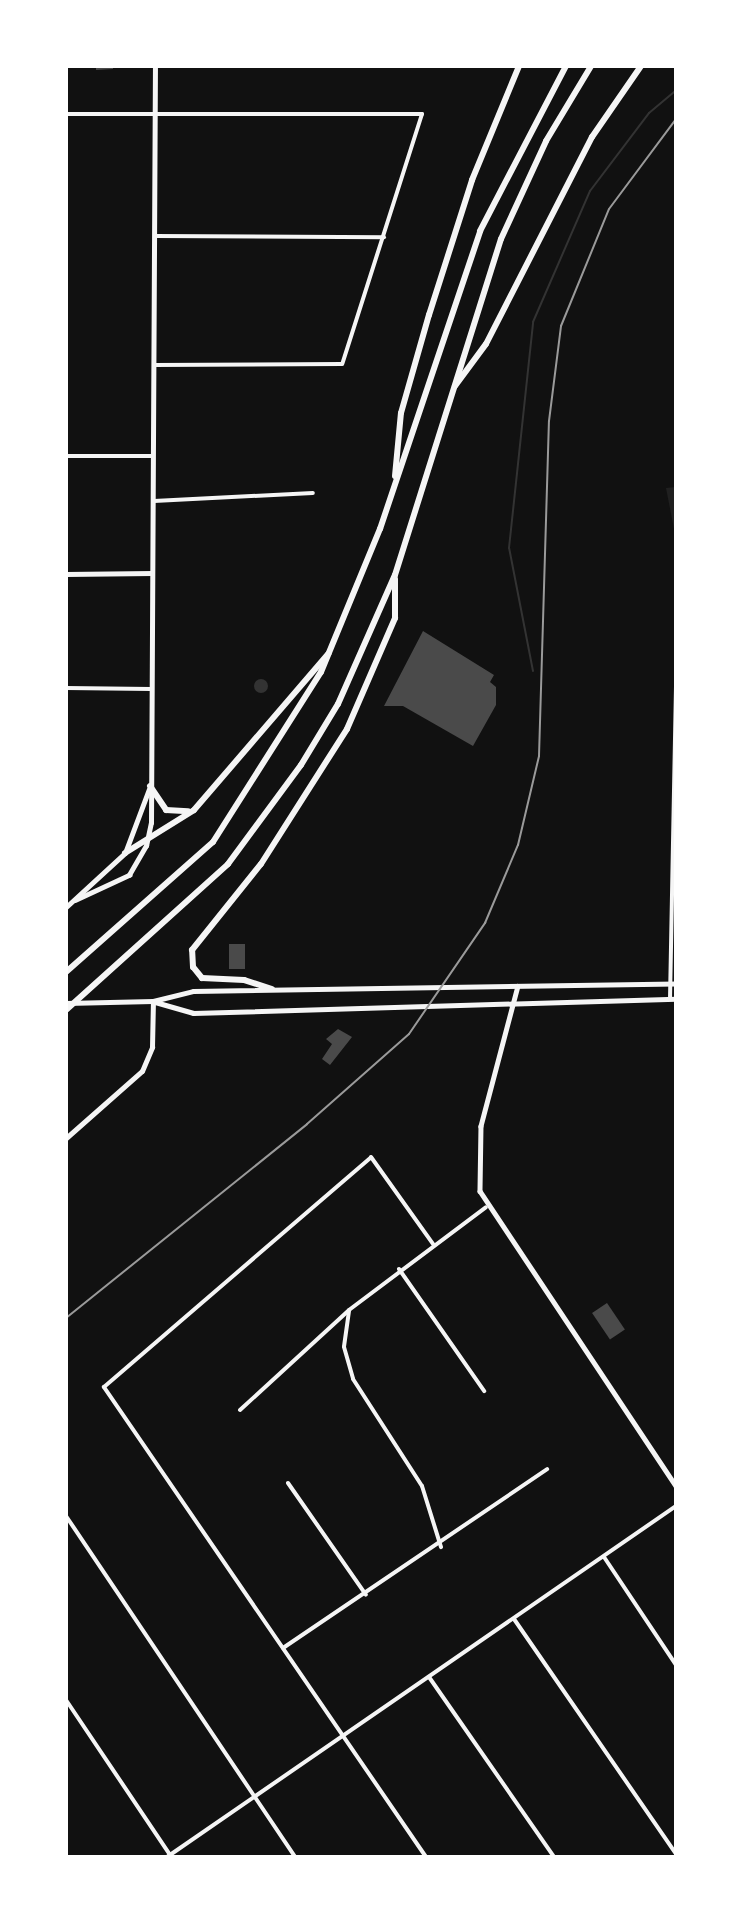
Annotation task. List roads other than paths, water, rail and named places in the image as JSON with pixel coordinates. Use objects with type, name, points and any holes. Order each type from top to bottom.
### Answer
[{"type":"highway","points":[[394,489],[401,413],[429,315],[476,170],[519,66]]},
{"type":"highway","points":[[66,972],[213,842],[333,649],[394,489],[480,231],[566,66]]},
{"type":"highway","points":[[66,1010],[228,864],[302,765],[343,694],[395,575],[451,391],[501,239],[546,141],[591,66]]},
{"type":"highway","points":[[451,391],[486,344],[592,136],[641,66]]},
{"type":"highway","points":[[272,989],[244,980],[202,978],[193,967],[192,950],[261,864],[347,729],[395,618],[395,575]]},
{"type":"highway","points":[[125,853],[194,810],[333,649]]},
{"type":"highway","points":[[150,786],[166,810],[194,810]]},
{"type":"main road","points":[[75,900],[129,874],[148,837],[154,501],[155,66]]},
{"type":"main road","points":[[66,574],[153,573]]},
{"type":"main road","points":[[66,907],[125,853],[150,786]]},
{"type":"main road","points":[[66,1003],[153,1001],[193,991],[673,983]]},
{"type":"main road","points":[[518,986],[481,1126],[478,1173],[486,1207],[676,1486]]},
{"type":"main road","points":[[153,1001],[193,1013],[673,999]]},
{"type":"main road","points":[[66,1138],[142,1071],[153,1047],[153,1001]]},
{"type":"street","points":[[66,114],[422,114],[342,364],[154,365]]},
{"type":"street","points":[[155,236],[384,237]]},
{"type":"street","points":[[66,456],[153,456]]},
{"type":"street","points":[[154,501],[313,493]]},
{"type":"street","points":[[673,999],[675,682]]},
{"type":"street","points":[[66,688],[151,689]]},
{"type":"street","points":[[426,1857],[104,1387],[370,1157],[433,1244]]},
{"type":"street","points":[[240,1410],[349,1310],[399,1269],[486,1207]]},
{"type":"street","points":[[399,1269],[484,1391]]},
{"type":"street","points":[[349,1310],[345,1347],[353,1379],[422,1486],[441,1546]]},
{"type":"street","points":[[283,1648],[441,1546],[547,1469]]},
{"type":"street","points":[[288,1483],[366,1594]]},
{"type":"street","points":[[66,1700],[170,1856],[676,1506]]},
{"type":"street","points":[[66,1516],[295,1857]]},
{"type":"street","points":[[604,1557],[676,1665]]},
{"type":"street","points":[[514,1619],[676,1854]]},
{"type":"street","points":[[429,1677],[554,1857]]},
{"type":"waterway","points":[[533,671],[509,548],[533,322],[590,191],[649,113],[676,90]]},
{"type":"railway","points":[[66,1318],[307,1124],[409,1034],[485,923],[518,845],[539,756],[549,421],[561,326],[609,209],[676,119]]}]
